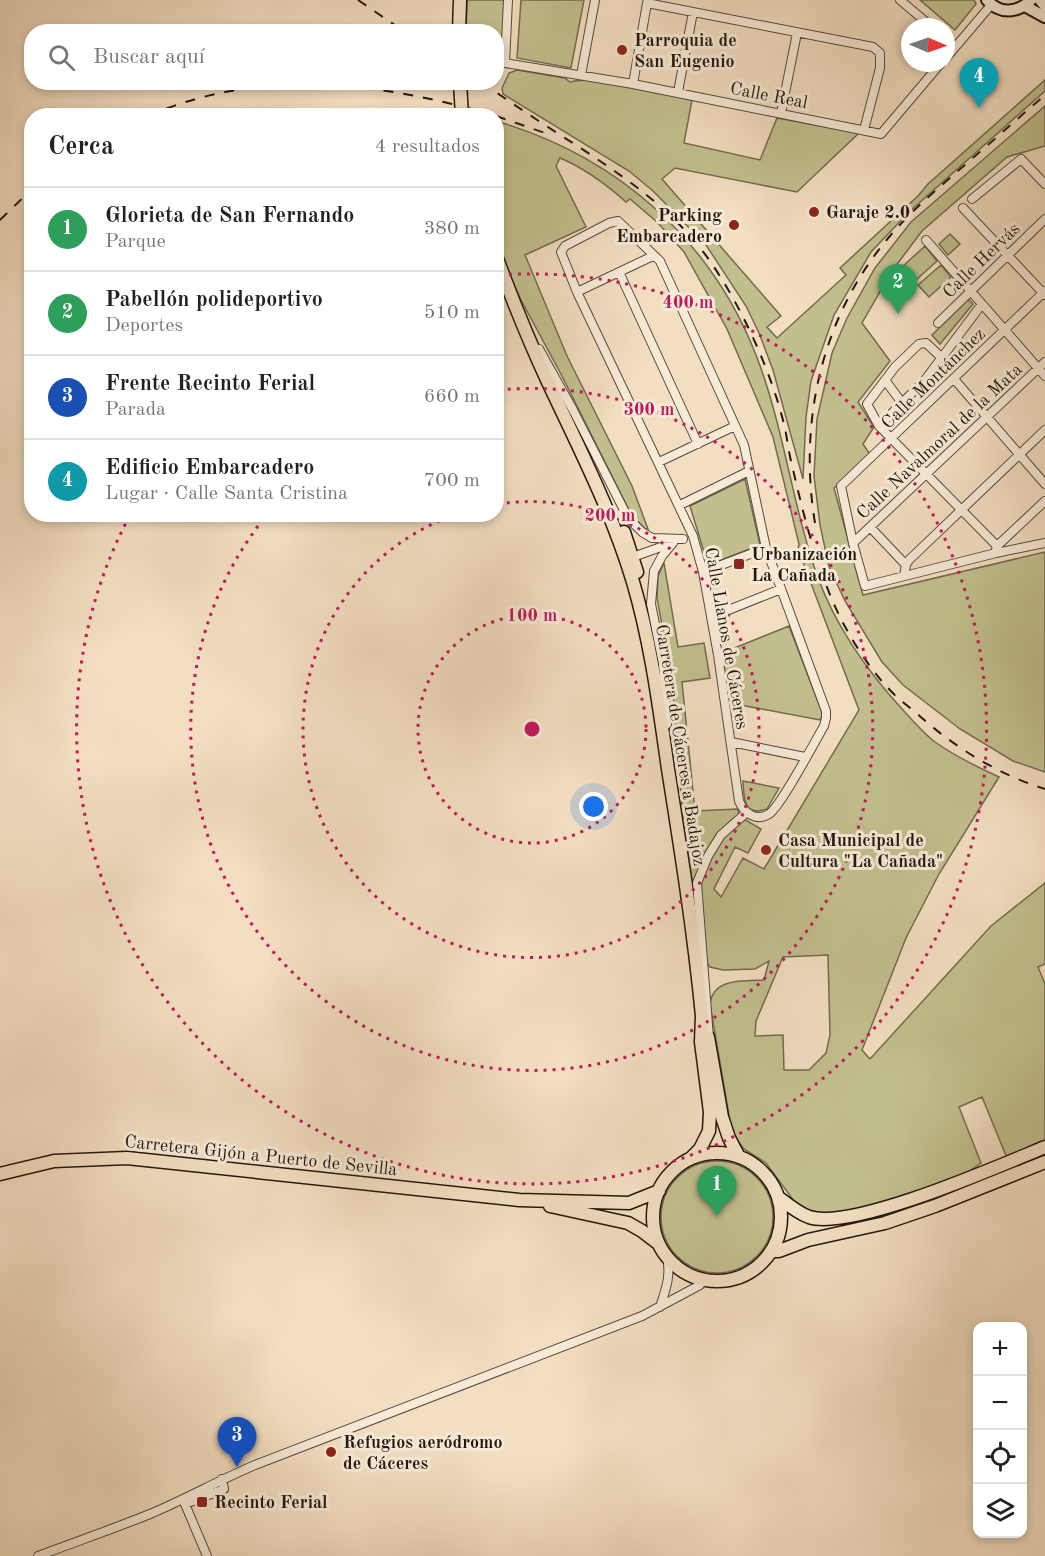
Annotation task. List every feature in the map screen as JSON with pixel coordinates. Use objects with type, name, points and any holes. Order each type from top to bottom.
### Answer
[{"type":"highway","points":[[459,24],[460,0]]},
{"type":"highway","points":[[460,90],[462,108]]},
{"type":"highway","name":"Carretera de Cáceres a Badajoz","points":[[504,279],[548,382],[584,453],[616,532],[649,643],[702,1016]]},
{"type":"highway","name":"Carretera de Cáceres a Badajoz","points":[[508,290],[609,493],[633,557],[651,628],[664,695],[674,807]]},
{"type":"highway","points":[[702,1016],[709,1038],[722,1117],[729,1138],[739,1156]]},
{"type":"highway","points":[[691,1158],[713,1153],[739,1156],[762,1171],[778,1197],[781,1227],[772,1251],[761,1264],[743,1276],[722,1281],[701,1280],[683,1272],[667,1257],[654,1232],[654,1204],[659,1191],[673,1170],[700,1149],[709,1131],[710,1112],[701,1042],[702,1016]]},
{"type":"highway","points":[[778,1197],[808,1217],[837,1219],[875,1211],[1045,1147]]},
{"type":"highway","name":"Carretera Gijón a Puerto de Sevilla","points":[[0,1174],[54,1161],[101,1158],[149,1159],[519,1200],[629,1203],[659,1191]]},
{"type":"highway","points":[[772,1251],[779,1251],[808,1240],[885,1223],[935,1206],[1045,1162]]},
{"type":"highway","name":"Carretera Gijón a Puerto de Sevilla","points":[[519,1200],[628,1223],[659,1245]]},
{"type":"main road","points":[[1040,0],[1045,6]]},
{"type":"main road","points":[[989,2],[1000,10],[1009,11],[1028,3],[1045,17]]},
{"type":"street","name":"Calle Real","points":[[508,0],[505,63],[678,92],[880,134],[933,72]]},
{"type":"street","points":[[581,75],[595,0]]},
{"type":"street","points":[[900,0],[921,18]]},
{"type":"street","points":[[955,47],[989,2]]},
{"type":"street","points":[[633,84],[647,3],[873,47],[880,53],[880,68],[864,130]]},
{"type":"street","points":[[678,92],[693,12]]},
{"type":"street","points":[[781,113],[797,33]]},
{"type":"street","points":[[972,198],[1021,159],[1045,184]]},
{"type":"street","points":[[963,208],[1044,293]]},
{"type":"street","name":"Calle Hervás","points":[[938,323],[1045,219]]},
{"type":"street","name":"Calle Llanos de Cáceres","points":[[653,256],[618,221],[609,223],[565,246],[561,252],[577,292],[693,536],[703,572],[711,618],[739,801],[746,813]]},
{"type":"street","points":[[926,240],[1045,376]]},
{"type":"street","points":[[577,292],[653,256],[660,261],[744,445],[766,548],[826,711],[824,726],[771,812],[759,817],[746,813],[721,835],[708,856],[697,883],[709,1038]]},
{"type":"street","points":[[618,272],[698,444]]},
{"type":"street","name":"Calle Montánchez","points":[[853,543],[841,486],[1044,293]]},
{"type":"street","points":[[879,426],[925,380],[982,304]]},
{"type":"street","points":[[942,358],[926,343],[919,344],[895,367],[867,404],[879,426],[961,510],[996,550]]},
{"type":"street","points":[[536,344],[573,410],[628,518],[652,538],[684,539]]},
{"type":"street","name":"Calle Navalmoral de la Mata","points":[[853,543],[1045,362]]},
{"type":"street","points":[[954,379],[1045,483]]},
{"type":"street","points":[[885,380],[902,403]]},
{"type":"street","points":[[659,462],[735,426]]},
{"type":"street","points":[[904,576],[906,565],[1045,430]]},
{"type":"street","points":[[584,453],[609,504],[628,554],[633,557]]},
{"type":"street","points":[[680,505],[749,471]]},
{"type":"street","points":[[996,550],[1045,501]]},
{"type":"street","points":[[870,527],[906,565]]},
{"type":"street","points":[[633,557],[693,536]]},
{"type":"street","points":[[667,726],[663,664],[651,604],[654,571],[662,556],[673,543]]},
{"type":"street","points":[[853,543],[865,586],[996,550],[1045,543]]},
{"type":"street","points":[[703,572],[766,548]]},
{"type":"street","points":[[633,557],[631,562],[649,643]]},
{"type":"street","points":[[711,618],[781,589]]},
{"type":"street","points":[[731,742],[805,757]]},
{"type":"street","points":[[660,1307],[668,1284],[667,1257]]},
{"type":"street","points":[[38,1556],[148,1515],[222,1479],[642,1316],[700,1285],[701,1280]]},
{"type":"street","points":[[207,1556],[184,1504],[224,1489],[222,1479]]},
{"type":"shaded area","points":[[467,0],[506,0],[504,33],[504,24],[466,24]]},
{"type":"shaded area","points":[[521,0],[584,0],[571,68],[517,58]]},
{"type":"shaded area","points":[[920,0],[974,0],[976,4],[955,30],[955,18],[941,18]]},
{"type":"shaded area","points":[[517,70],[565,78],[570,82],[581,80],[612,83],[692,100],[684,143],[760,160],[777,118],[859,133],[797,192],[675,168],[662,179],[781,316],[767,327],[777,338],[846,275],[840,268],[928,184],[1045,80],[1045,91],[909,212],[871,252],[834,315],[811,381],[806,417],[803,479],[773,370],[759,333],[746,306],[706,245],[653,191],[629,171],[503,94],[504,84],[509,73]]},
{"type":"shaded area","points":[[1045,106],[1045,146],[1007,157],[922,231],[892,271],[862,323],[890,361],[858,402],[874,427],[863,444],[872,457],[834,488],[863,595],[1045,552],[1045,772],[1013,761],[960,729],[903,685],[882,662],[845,601],[829,567],[820,525],[814,476],[817,419],[832,353],[847,318],[875,268],[911,222]]},
{"type":"shaded area","points":[[504,124],[540,136],[581,156],[619,180],[654,207],[685,239],[713,274],[737,313],[766,382],[809,550],[834,615],[877,680],[927,735],[958,757],[999,777],[939,874],[906,938],[862,1050],[870,1059],[991,926],[1045,883],[1045,964],[1038,967],[1045,984],[1045,1143],[1007,1158],[982,1097],[959,1107],[981,1163],[964,1175],[921,1191],[843,1213],[817,1213],[794,1201],[766,1163],[744,1149],[734,1136],[710,1004],[712,996],[723,985],[738,981],[764,980],[769,961],[755,969],[723,970],[710,967],[703,957],[683,819],[672,680],[657,598],[658,576],[664,563],[678,647],[704,643],[710,678],[682,682],[695,811],[737,809],[742,818],[761,829],[748,853],[735,847],[714,889],[721,897],[743,858],[764,869],[859,710],[798,549],[799,544],[773,437],[727,329],[684,252],[657,222],[630,199],[626,202],[595,177],[560,158],[556,166],[586,227],[525,255],[567,356],[632,486],[648,529],[645,529],[631,514],[505,265]],"holes":[[[828,955],[830,1035],[826,1053],[809,1070],[784,1070],[783,1035],[755,1036],[756,1021],[783,957]]]},
{"type":"shaded area","points":[[950,234],[960,244],[948,255],[939,244]]},
{"type":"shaded area","points":[[925,246],[937,261],[914,282],[901,268]]},
{"type":"shaded area","points":[[941,265],[951,277],[929,297],[918,285]]},
{"type":"shaded area","points":[[968,299],[973,304],[940,344],[932,335]]},
{"type":"shaded area","points":[[745,479],[760,545],[708,565],[690,506]]},
{"type":"shaded area","points":[[789,626],[823,715],[820,720],[730,703],[722,653]]},
{"type":"shaded area","points":[[743,781],[779,788],[767,809],[753,811],[746,805]]},
{"type":"shaded area","points":[[717,1161],[739,1165],[757,1177],[769,1195],[773,1217],[769,1239],[757,1257],[739,1269],[717,1273],[695,1269],[677,1257],[665,1239],[661,1217],[665,1195],[677,1177],[695,1165]]},
{"type":"railway","points":[[358,0],[393,24]]},
{"type":"railway","points":[[170,108],[190,101],[243,90]]},
{"type":"railway","points":[[378,90],[467,108]]},
{"type":"railway","points":[[493,90],[634,185],[669,214],[700,248],[736,303],[764,363],[784,424],[800,500],[817,559],[839,615],[857,648],[889,689],[935,729],[996,769],[1045,789]]},
{"type":"railway","points":[[815,523],[810,446],[813,408],[832,335],[847,300],[867,267],[906,219],[1045,95]]},
{"type":"railway","points":[[504,119],[548,134]]},
{"type":"railway","points":[[0,220],[24,197]]},
{"type":"place","name":"Parroquia de San Eugenio","points":[[622,50]]},
{"type":"place","name":"Edificio Embarcadero","points":[[979,108]]},
{"type":"place","name":"Garaje 2.0","points":[[814,212]]},
{"type":"place","name":"Parking Embarcadero","points":[[734,225]]},
{"type":"place","name":"Pabellón polideportivo","points":[[898,314]]},
{"type":"place","name":"Urbanización La Cañada","points":[[739,564]]},
{"type":"place","name":"Casa Municipal de Cultura \"La Cañada\"","points":[[766,850]]},
{"type":"place","name":"Glorieta de San Fernando","points":[[717,1216]]},
{"type":"place","name":"Refugios aeródromo de Cáceres","points":[[331,1452]]},
{"type":"place","name":"Frente Recinto Ferial","points":[[237,1467]]},
{"type":"place","name":"Recinto Ferial","points":[[202,1502]]}]
